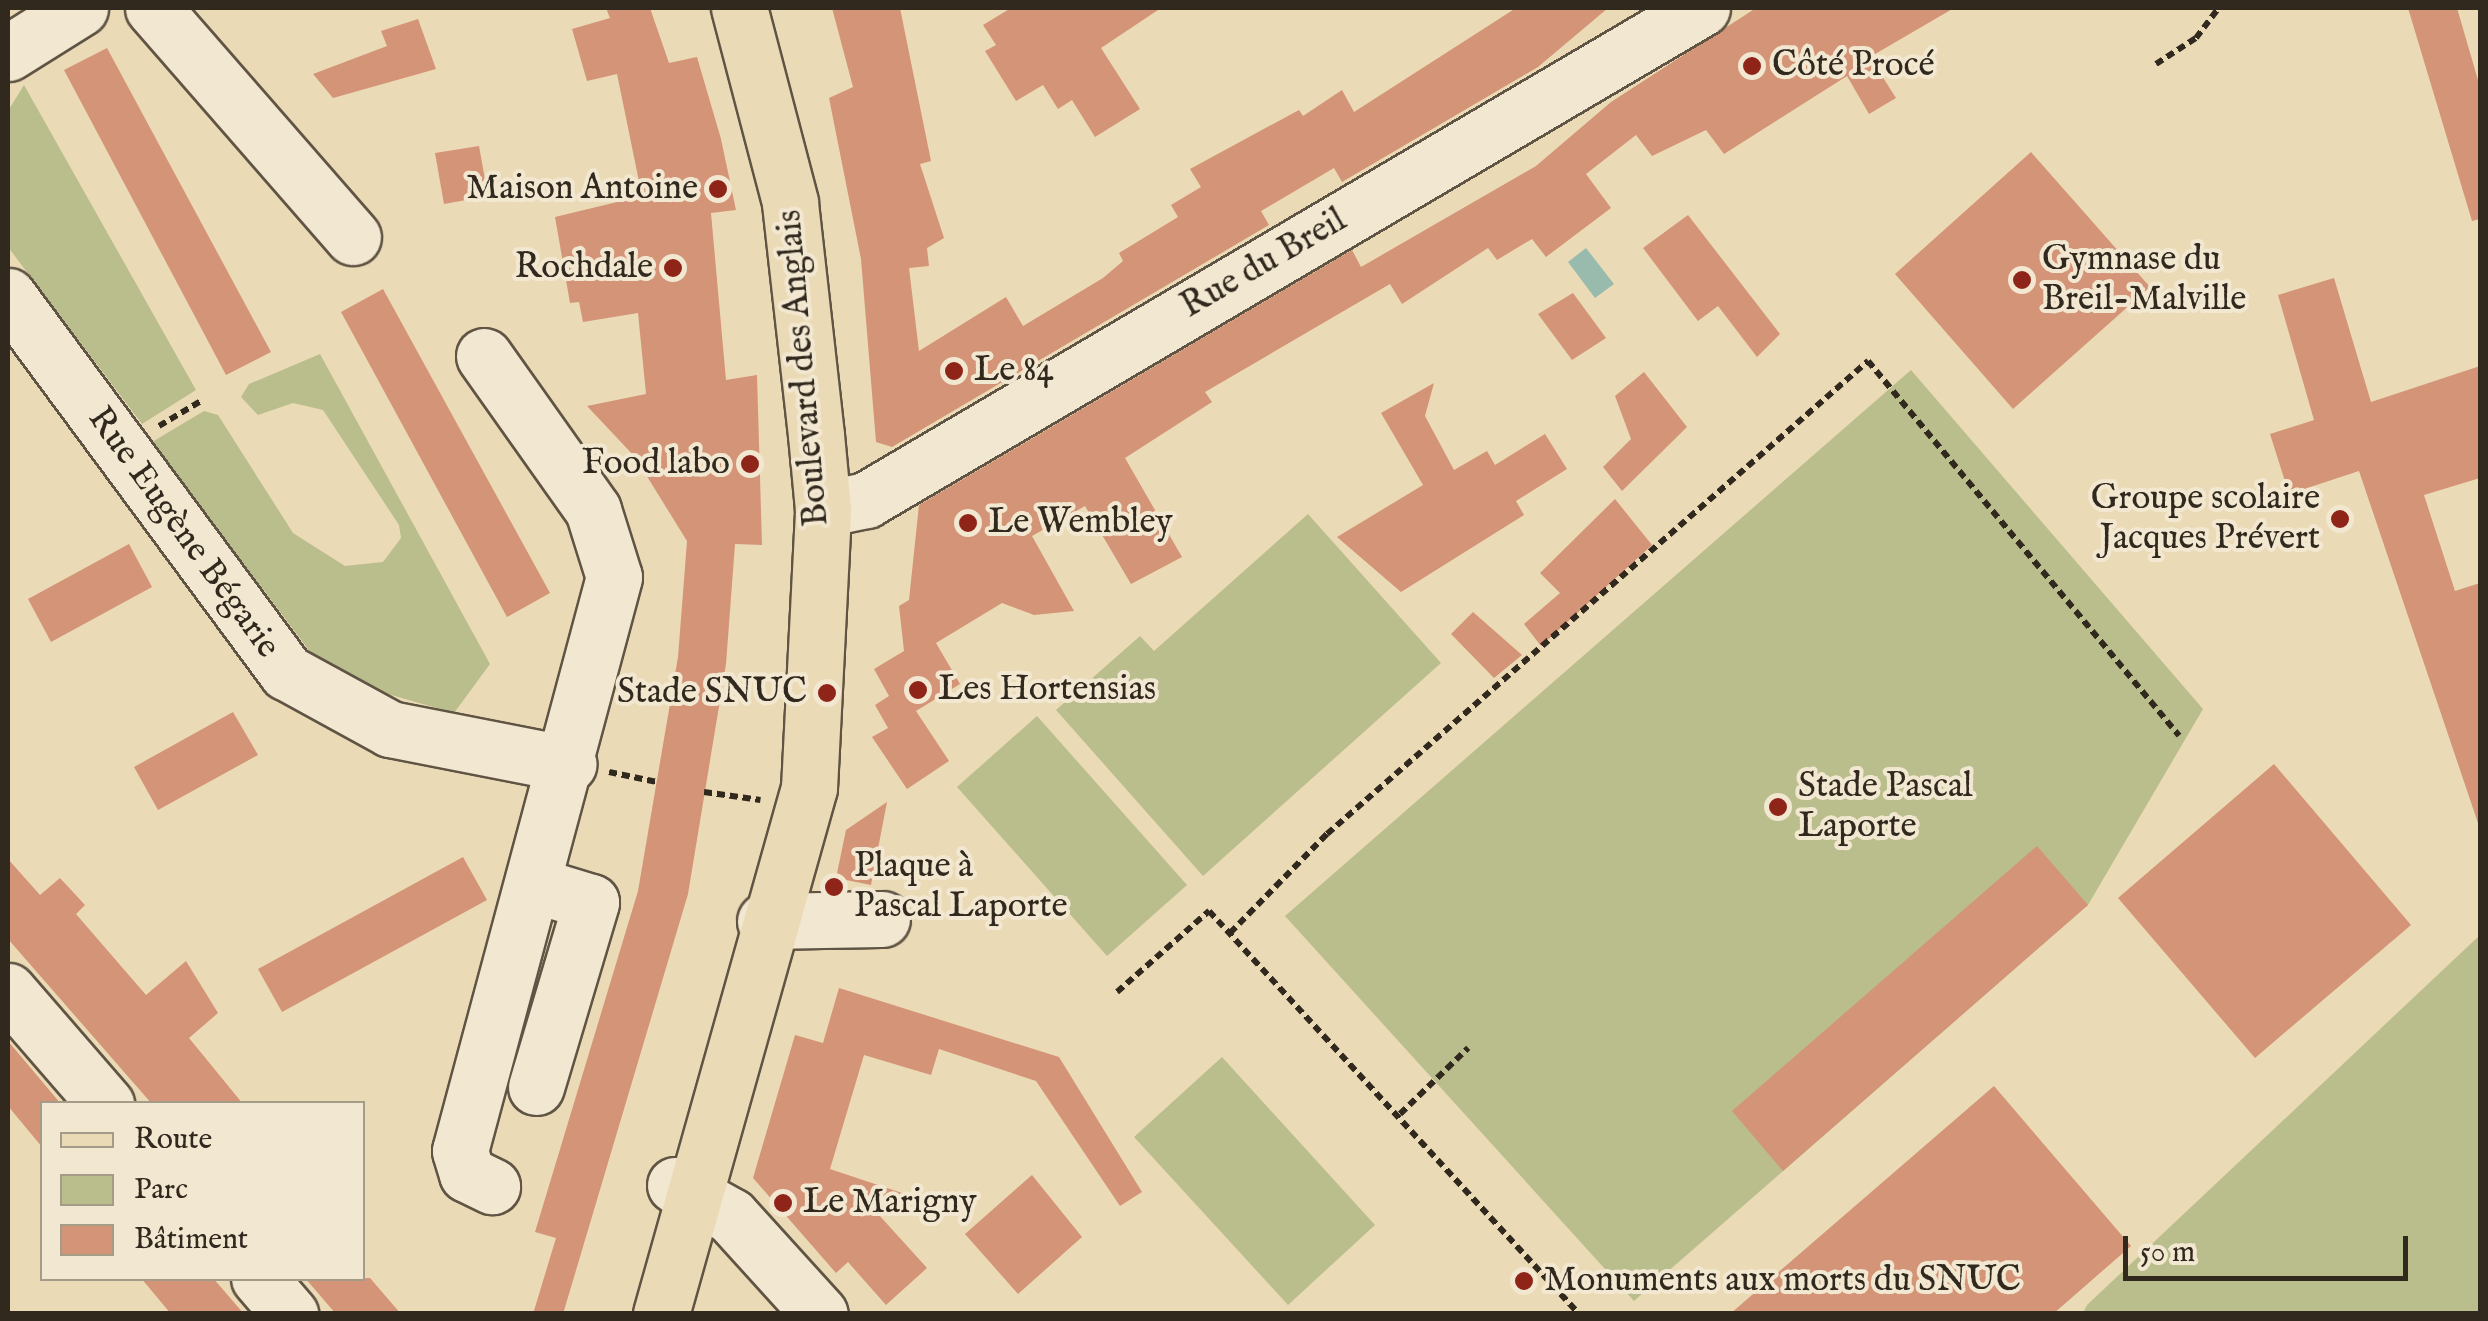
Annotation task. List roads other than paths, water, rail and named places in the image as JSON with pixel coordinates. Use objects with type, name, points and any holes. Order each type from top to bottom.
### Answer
[{"type":"main road","name":"Boulevard des Anglais","points":[[661,1314],[710,1112],[766,922],[788,890],[807,799],[806,734],[823,509],[790,202],[739,8]]},
{"type":"main road","name":"Boulevard des Anglais","points":[[646,1314],[687,1195]]},
{"type":"street","points":[[8,53],[80,8]]},
{"type":"street","points":[[153,8],[353,237]]},
{"type":"street","name":"Rue du Breil","points":[[823,509],[866,500],[1702,8]]},
{"type":"street","name":"Rue Eugène Bégarie","points":[[8,296],[286,672],[390,730],[570,764]]},
{"type":"street","points":[[484,356],[593,510],[613,554],[612,606],[538,886],[460,1152],[462,1168],[492,1186]]},
{"type":"street","points":[[536,1087],[590,902],[538,886]]},
{"type":"street","points":[[766,922],[882,919]]},
{"type":"street","points":[[8,991],[103,1101]]},
{"type":"street","points":[[687,1195],[730,1216],[820,1314]]},
{"type":"street","points":[[262,1281],[290,1314]]},
{"type":"place","name":"Côté Procé","points":[[1752,66]]},
{"type":"place","name":"Maison Antoine","points":[[718,189]]},
{"type":"place","name":"Rochdale","points":[[673,268]]},
{"type":"place","name":"Gymnase du Breil-Malville","points":[[2022,280]]},
{"type":"place","name":"Le 84","points":[[954,371]]},
{"type":"place","name":"Food labo","points":[[750,464]]},
{"type":"place","name":"Groupe scolaire Jacques Prévert","points":[[2340,519]]},
{"type":"place","name":"Le Wembley","points":[[968,523]]},
{"type":"place","name":"Les Hortensias","points":[[918,690]]},
{"type":"place","name":"Stade SNUC","points":[[827,693]]},
{"type":"place","name":"Stade Pascal Laporte","points":[[1778,807]]},
{"type":"place","name":"Plaque à Pascal Laporte","points":[[834,887]]},
{"type":"place","name":"Le Marigny","points":[[783,1203]]},
{"type":"place","name":"Monuments aux morts du SNUC","points":[[1524,1281]]}]
